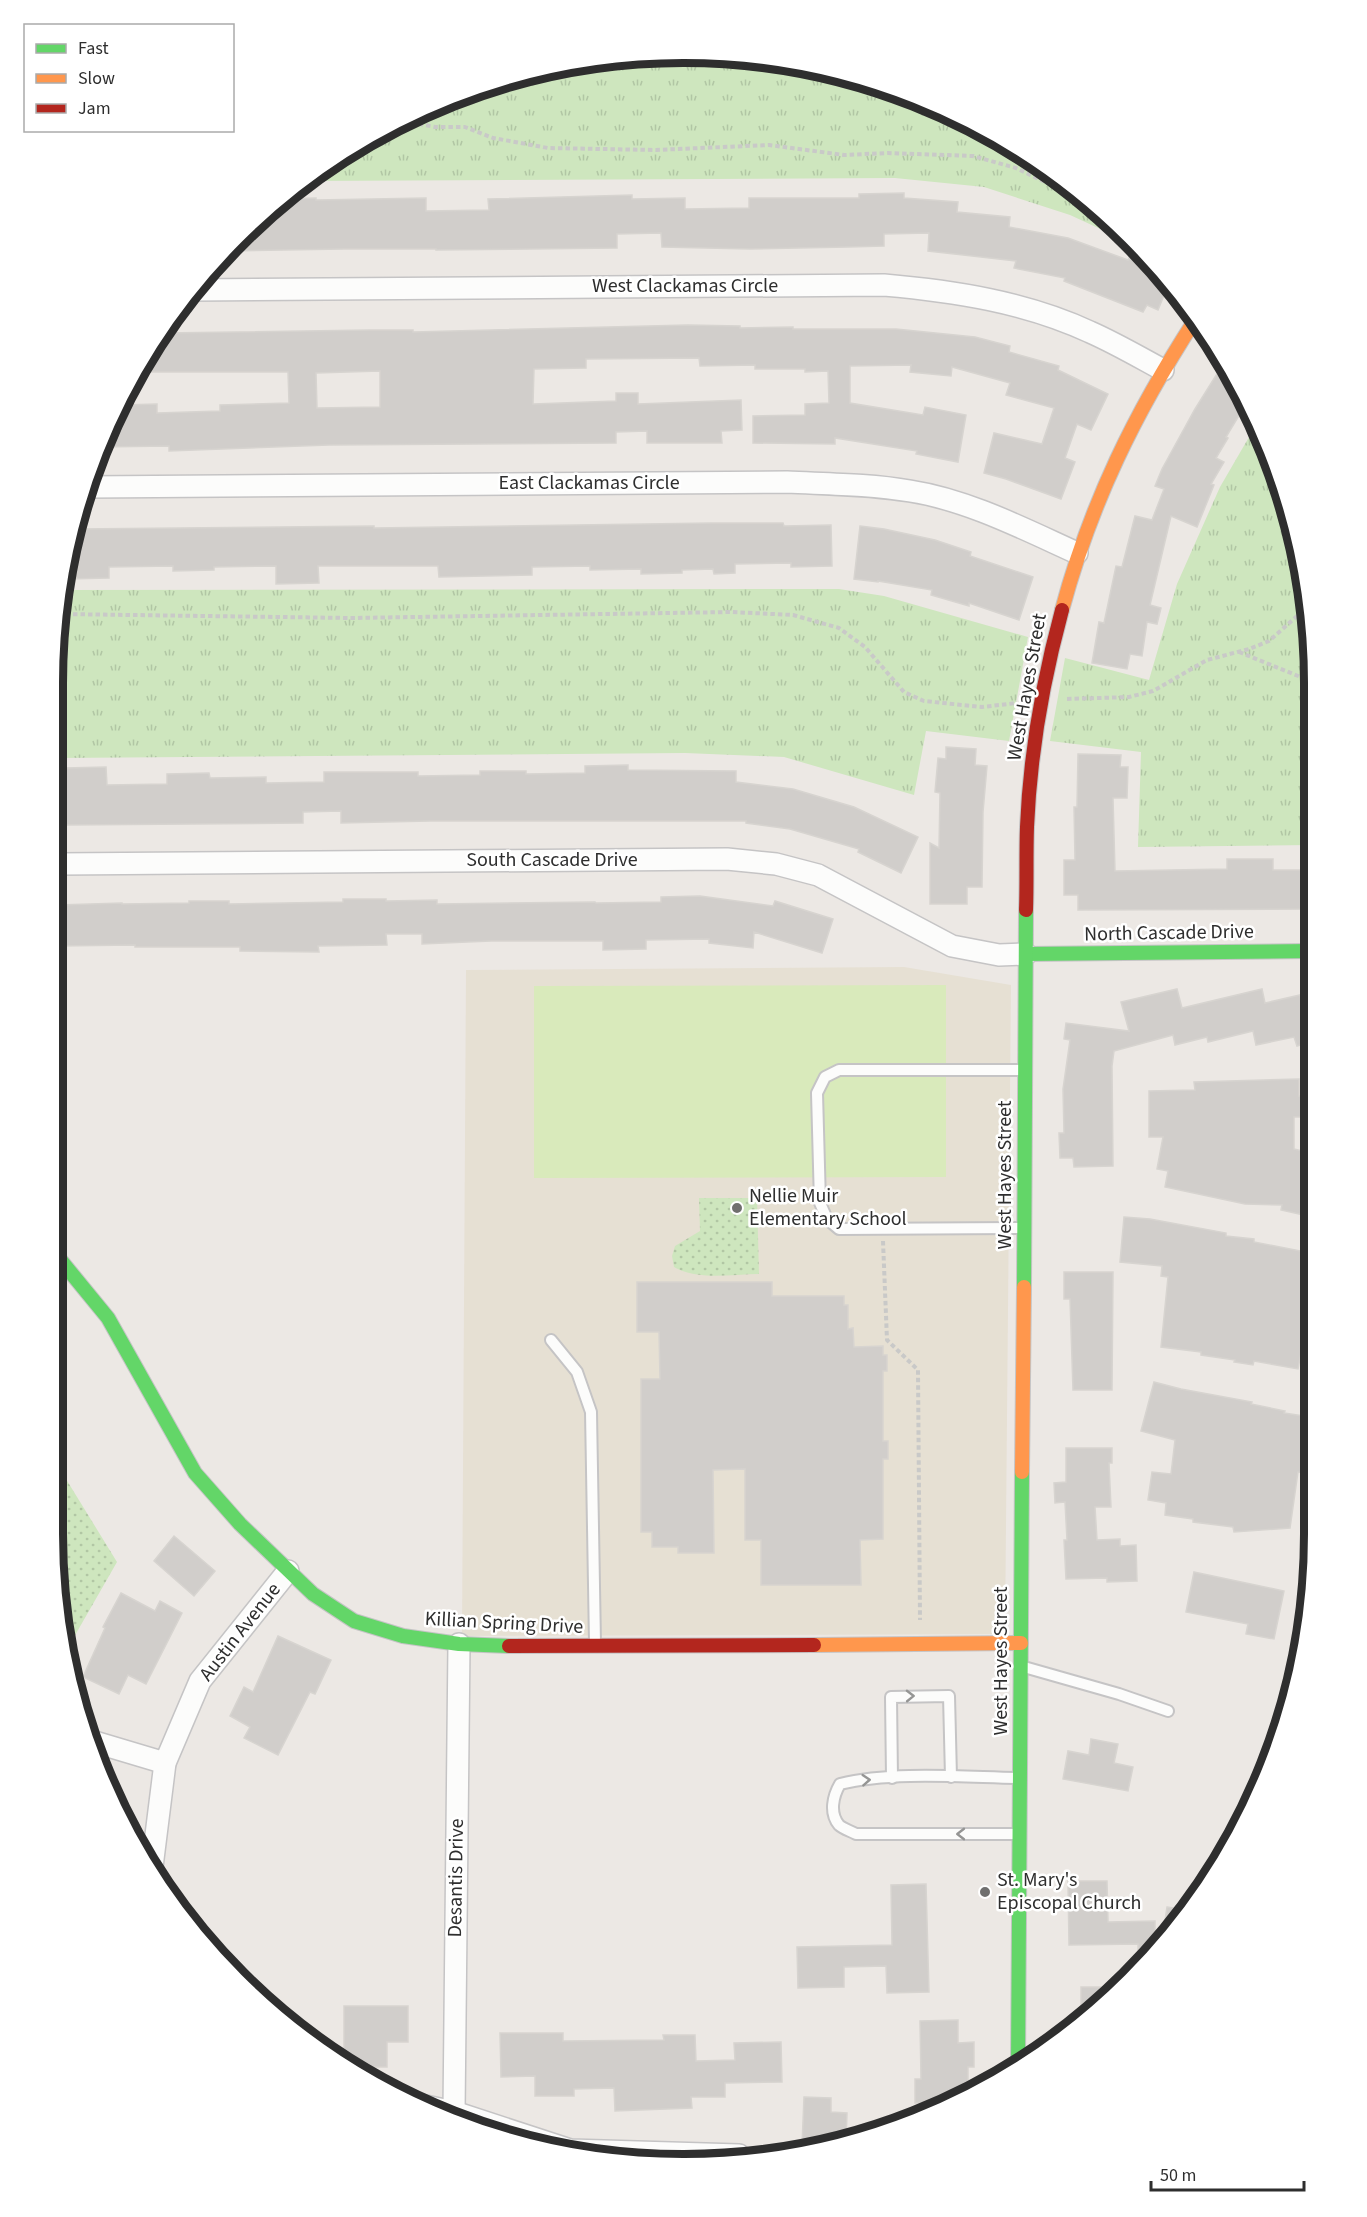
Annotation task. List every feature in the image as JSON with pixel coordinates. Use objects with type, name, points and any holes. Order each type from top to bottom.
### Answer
[{"type":"street","name":"West Clackamas Circle","points":[[204,290],[884,285],[949,292],[1030,310],[1088,331],[1163,370]]},
{"type":"street","name":"West Hayes Street","points":[[1018,2055],[1027,826],[1034,747],[1056,624],[1077,553],[1123,443],[1163,370],[1191,327]]},
{"type":"street","name":"East Clackamas Circle","points":[[95,487],[786,482],[859,485],[912,491],[955,502],[1008,522],[1077,553]]},
{"type":"street","name":"South Cascade Drive","points":[[63,864],[727,859],[776,864],[818,875],[952,946],[999,955],[1026,954]]},
{"type":"street","name":"North Cascade Drive","points":[[1026,954],[1304,951]]},
{"type":"street","name":"Killian Spring Drive","points":[[63,1263],[108,1318],[195,1473],[240,1524],[288,1571],[313,1594],[354,1621],[403,1636],[459,1644],[522,1647],[1021,1643]]},
{"type":"street","name":"Austin Avenue","points":[[153,1855],[165,1763],[200,1681],[288,1571]]},
{"type":"street","name":"Desantis Drive","points":[[454,2110],[459,1644]]},
{"type":"street","points":[[100,1744],[165,1763]]},
{"type":"lane","points":[[1024,1228],[839,1229],[827,1219],[820,1203],[817,1093],[825,1077],[839,1070],[1025,1070]]},
{"type":"lane","points":[[551,1340],[576,1372],[591,1412],[595,1646]]},
{"type":"lane","points":[[1021,1666],[1119,1694],[1168,1711]]},
{"type":"lane","points":[[892,1778],[891,1697],[938,1696],[949,1696],[951,1777]]},
{"type":"lane","points":[[1020,1778],[951,1777],[856,1780],[840,1784],[834,1794],[833,1814],[840,1826],[856,1834],[1020,1834]]},
{"type":"path","points":[[417,123],[435,127],[465,127],[494,138],[548,148],[656,150],[769,145],[844,155],[888,153],[973,156],[1016,168],[1054,186]]},
{"type":"path","points":[[67,614],[352,618],[732,612],[793,615],[839,628],[865,647],[904,692],[924,701],[982,707],[1041,700],[1129,697],[1144,694],[1162,687],[1207,660],[1269,641],[1300,615]]},
{"type":"path","points":[[1239,652],[1304,678]]},
{"type":"path","points":[[882,1229],[887,1340],[918,1370],[920,1644]]},
{"type":"shaded area","name":"Nellie Muir Elementary School","points":[[904,967],[1011,985],[1005,1634],[462,1636],[466,970]]},
{"type":"green space","points":[[643,64],[724,64],[764,68],[844,84],[921,110],[994,146],[1028,168],[1061,191],[1110,233],[1070,215],[984,187],[895,178],[320,181],[373,146],[409,127],[446,110],[523,84],[603,68]]},
{"type":"green space","points":[[1251,433],[1283,523],[1299,603],[1304,684],[1304,845],[1138,847],[1141,752],[1050,741],[1065,658],[1149,680],[1177,584],[1220,487]]},
{"type":"green space","points":[[839,589],[884,596],[1028,637],[1009,741],[926,731],[914,795],[784,757],[685,753],[63,758],[64,643],[70,590]]},
{"type":"green space","points":[[946,985],[946,1177],[534,1178],[534,986]]},
{"type":"green space","points":[[699,1198],[757,1198],[759,1274],[704,1275],[674,1267],[672,1256],[675,1246],[700,1231]]},
{"type":"green space","points":[[63,1474],[117,1562],[72,1640],[64,1574]]},
{"type":"building","points":[[904,193],[904,198],[958,202],[957,212],[1010,217],[1009,227],[1068,238],[1138,262],[1165,293],[1158,310],[1147,305],[1143,312],[1064,281],[1065,278],[1014,268],[1016,261],[928,251],[929,233],[884,234],[884,246],[848,247],[750,249],[662,247],[661,233],[617,234],[617,248],[239,251],[297,199],[426,198],[426,211],[489,210],[488,199],[632,195],[632,199],[685,198],[685,209],[749,208],[749,198],[859,198],[859,194]]},
{"type":"building","points":[[688,325],[740,326],[740,328],[896,329],[975,337],[1010,346],[1009,352],[1059,366],[1058,370],[1108,394],[1091,430],[1077,424],[1065,458],[1075,462],[1061,499],[984,473],[994,433],[1042,444],[1054,408],[1006,395],[1010,383],[952,367],[951,376],[910,372],[911,365],[850,366],[850,403],[923,415],[925,407],[966,415],[958,462],[916,454],[917,451],[835,438],[835,444],[753,443],[753,416],[805,415],[805,404],[829,403],[828,371],[755,369],[755,365],[700,366],[699,358],[586,359],[586,368],[534,369],[533,404],[616,401],[616,393],[638,393],[638,404],[741,400],[742,430],[721,431],[722,443],[647,443],[647,431],[616,432],[616,443],[329,445],[169,451],[169,446],[110,447],[129,405],[157,404],[157,413],[220,411],[220,405],[289,403],[288,372],[147,372],[172,333],[413,330],[413,332]],"holes":[[[380,371],[380,407],[317,408],[316,373]]]},
{"type":"building","points":[[1219,370],[1241,412],[1216,458],[1224,462],[1211,484],[1214,485],[1197,527],[1171,516],[1150,605],[1161,608],[1157,624],[1147,622],[1142,656],[1130,654],[1127,669],[1092,663],[1099,622],[1104,623],[1116,566],[1122,567],[1135,516],[1152,520],[1164,489],[1155,486],[1195,409]]},
{"type":"building","points":[[712,523],[831,525],[832,566],[791,567],[791,563],[735,564],[735,573],[714,574],[713,569],[682,570],[682,573],[641,574],[641,569],[590,570],[590,566],[532,567],[532,575],[439,577],[438,566],[318,566],[319,583],[276,584],[276,566],[214,567],[214,570],[173,571],[173,566],[109,567],[109,578],[72,579],[83,529],[374,526],[374,528]]},
{"type":"building","points":[[860,526],[935,540],[971,552],[970,556],[1033,577],[1019,620],[969,603],[969,606],[931,595],[932,590],[854,579]]},
{"type":"building","points":[[946,747],[976,749],[975,765],[987,766],[983,812],[982,887],[967,887],[967,904],[930,904],[930,843],[939,848],[940,793],[935,792],[938,758],[946,759]]},
{"type":"building","points":[[1078,754],[1121,755],[1120,767],[1128,767],[1127,798],[1113,798],[1115,871],[1227,869],[1227,859],[1273,859],[1273,870],[1304,870],[1304,909],[1078,910],[1078,895],[1064,895],[1064,860],[1075,860],[1074,807],[1077,807]]},
{"type":"building","points":[[628,765],[628,770],[736,771],[736,782],[793,789],[854,807],[918,837],[901,873],[858,852],[859,849],[790,829],[746,823],[746,821],[341,823],[341,811],[303,812],[303,823],[66,825],[65,768],[106,767],[107,785],[167,784],[167,774],[209,773],[210,778],[266,777],[266,783],[324,782],[324,772],[418,772],[418,776],[480,775],[480,771],[526,771],[526,774],[585,773],[585,766]]},
{"type":"building","points":[[700,896],[773,906],[775,901],[833,919],[822,953],[754,932],[753,948],[709,943],[709,939],[646,940],[646,949],[603,950],[603,941],[491,941],[422,944],[422,934],[386,934],[387,945],[318,946],[319,952],[240,951],[240,947],[63,946],[63,905],[189,903],[189,901],[229,901],[229,904],[343,902],[343,899],[437,900],[437,904],[596,903],[661,902],[661,897]]},
{"type":"building","points":[[1177,989],[1182,1008],[1262,989],[1265,1003],[1300,995],[1304,1012],[1304,1044],[1297,1046],[1294,1037],[1256,1045],[1253,1031],[1208,1042],[1207,1037],[1175,1045],[1173,1035],[1114,1051],[1112,1066],[1113,1166],[1074,1167],[1073,1158],[1060,1158],[1059,1133],[1064,1133],[1063,1089],[1070,1040],[1064,1039],[1066,1023],[1129,1031],[1121,1002]]},
{"type":"building","points":[[1299,1079],[1299,1096],[1304,1096],[1304,1117],[1294,1117],[1294,1149],[1304,1151],[1304,1215],[1281,1210],[1282,1205],[1245,1204],[1165,1187],[1168,1171],[1157,1169],[1163,1137],[1149,1137],[1149,1091],[1195,1090],[1194,1082]]},
{"type":"building","points":[[1124,1217],[1150,1219],[1226,1233],[1226,1236],[1254,1239],[1254,1242],[1304,1252],[1304,1337],[1298,1369],[1254,1361],[1253,1365],[1234,1362],[1235,1360],[1201,1355],[1201,1352],[1161,1347],[1168,1277],[1161,1276],[1162,1266],[1120,1262]]},
{"type":"building","points":[[1064,1272],[1113,1272],[1112,1390],[1073,1390],[1070,1299],[1064,1299]]},
{"type":"building","points":[[637,1282],[772,1282],[772,1296],[844,1296],[844,1305],[848,1305],[848,1329],[853,1328],[854,1347],[883,1346],[883,1355],[887,1355],[887,1371],[883,1371],[883,1441],[888,1441],[888,1459],[883,1459],[883,1539],[860,1540],[861,1585],[761,1585],[761,1540],[745,1540],[745,1469],[713,1470],[714,1553],[678,1553],[678,1547],[652,1547],[652,1532],[641,1532],[641,1379],[660,1379],[659,1332],[637,1332]]},
{"type":"building","points":[[1154,1382],[1252,1402],[1251,1404],[1285,1411],[1284,1413],[1304,1416],[1304,1473],[1298,1472],[1290,1528],[1234,1532],[1233,1527],[1193,1522],[1193,1519],[1165,1515],[1166,1503],[1148,1500],[1152,1472],[1171,1474],[1175,1440],[1141,1431]]},
{"type":"building","points":[[1066,1448],[1112,1448],[1112,1463],[1109,1463],[1111,1507],[1095,1507],[1097,1540],[1120,1539],[1120,1546],[1136,1545],[1137,1581],[1107,1582],[1107,1578],[1066,1579],[1065,1502],[1055,1503],[1054,1483],[1066,1482]]},
{"type":"building","points":[[174,1536],[215,1571],[194,1596],[154,1561]]},
{"type":"building","points":[[1194,1572],[1284,1591],[1274,1639],[1246,1634],[1248,1624],[1186,1612]]},
{"type":"building","points":[[121,1593],[155,1611],[160,1601],[182,1613],[146,1684],[128,1675],[119,1694],[83,1677],[105,1628],[103,1627]]},
{"type":"building","points":[[278,1636],[331,1660],[315,1694],[310,1692],[278,1755],[244,1738],[250,1727],[230,1716],[244,1687],[253,1692]]},
{"type":"building","points":[[1091,1739],[1118,1744],[1114,1763],[1133,1767],[1128,1791],[1063,1779],[1068,1751],[1089,1755]]},
{"type":"building","points":[[1068,1881],[1107,1881],[1108,1922],[1155,1921],[1155,1937],[1138,1955],[1138,1944],[1069,1945]]},
{"type":"building","points":[[926,1884],[929,1992],[887,1993],[886,1966],[844,1967],[844,1987],[798,1988],[797,1947],[892,1945],[891,1885]]},
{"type":"building","points":[[1167,1907],[1178,1909],[1176,1911],[1164,1926]]},
{"type":"building","points":[[1081,1987],[1106,1987],[1093,2000],[1081,2010]]},
{"type":"building","points":[[344,2006],[408,2006],[408,2042],[387,2042],[387,2067],[367,2067],[344,2052]]},
{"type":"building","points":[[958,2020],[958,2043],[974,2042],[974,2067],[968,2067],[968,2085],[925,2105],[925,2103],[915,2103],[915,2079],[921,2079],[920,2021]]},
{"type":"building","points":[[500,2033],[563,2033],[563,2041],[664,2040],[663,2035],[695,2035],[696,2061],[735,2060],[734,2043],[781,2042],[782,2082],[725,2083],[725,2097],[691,2097],[692,2108],[615,2111],[614,2088],[574,2089],[574,2096],[535,2096],[535,2076],[501,2077]]},
{"type":"building","points":[[804,2097],[831,2098],[831,2112],[847,2113],[846,2132],[802,2142]]},
{"type":"traffic: fast","points":[[1024,1287],[1026,910]]},
{"type":"traffic: fast","points":[[1026,954],[1304,951]]},
{"type":"traffic: fast","points":[[63,1263],[108,1318],[195,1473],[240,1524],[313,1594],[354,1621],[403,1636],[459,1644],[509,1646]]},
{"type":"traffic: fast","points":[[1018,2055],[1022,1472]]},
{"type":"traffic: slow","points":[[1062,610],[1087,532],[1117,459],[1153,389],[1191,327]]},
{"type":"traffic: slow","points":[[1022,1472],[1024,1287]]},
{"type":"traffic: slow","points":[[814,1645],[1021,1643]]},
{"type":"traffic: jam","points":[[1026,910],[1027,827],[1034,745],[1043,690],[1062,610]]},
{"type":"traffic: jam","points":[[509,1646],[814,1645]]},
{"type":"place","name":"Nellie Muir Elementary School","points":[[737,1208]]},
{"type":"place","name":"St. Mary's Episcopal Church","points":[[985,1892]]}]
